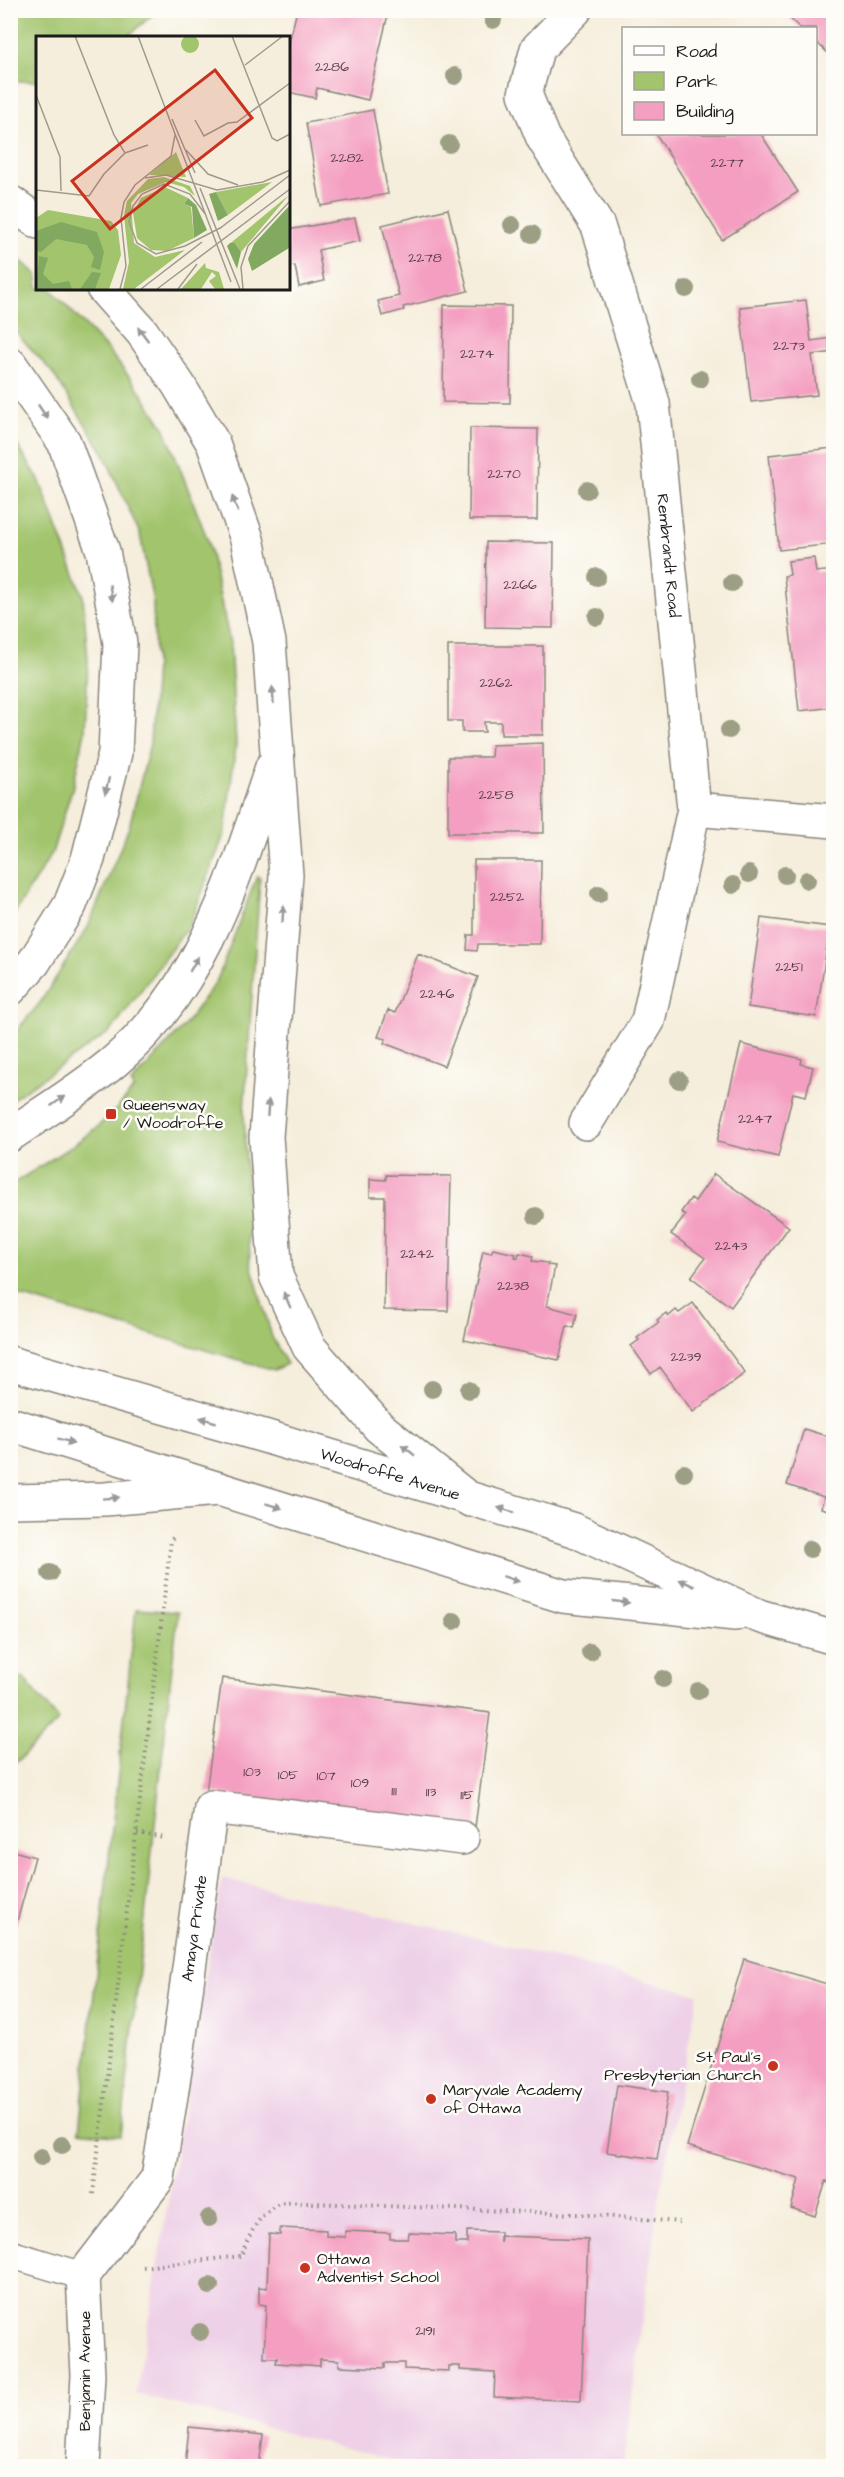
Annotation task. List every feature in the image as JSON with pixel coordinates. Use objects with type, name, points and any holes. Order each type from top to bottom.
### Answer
[{"type":"main road","name":"Rembrandt Road","points":[[575,10],[537,49],[525,94],[543,138],[598,226],[652,403],[694,809],[648,1022],[586,1123]]},
{"type":"main road","points":[[10,202],[36,221]]},
{"type":"main road","points":[[105,290],[142,332],[178,384],[213,442],[247,539],[269,642],[286,875],[266,1137],[276,1276],[309,1347],[379,1427],[470,1500]]},
{"type":"main road","points":[[10,363],[64,442],[103,551],[120,644],[115,753],[88,859],[70,905],[34,962],[10,989]]},
{"type":"main road","points":[[10,1135],[115,1061],[149,1027],[178,991],[208,940],[229,893],[277,753]]},
{"type":"main road","points":[[694,809],[834,821]]},
{"type":"main road","name":"Woodroffe Avenue","points":[[10,1363],[264,1436],[574,1530],[759,1616],[834,1638]]},
{"type":"main road","name":"Woodroffe Avenue","points":[[10,1424],[563,1596],[759,1616]]},
{"type":"main road","points":[[10,1502],[105,1499],[218,1489]]},
{"type":"main road","name":"Amaya Private","points":[[83,2276],[158,2178],[211,1807],[462,1838]]},
{"type":"main road","name":"Benjamin Avenue","points":[[83,2276],[88,2375],[83,2466]]},
{"type":"lane","points":[[10,2254],[83,2276]]},
{"type":"path","points":[[92,2206],[171,1540],[218,1489]]},
{"type":"path","points":[[83,2276],[194,2260],[241,2256],[248,2238],[262,2217],[278,2204],[311,2203],[576,2214],[680,2222]]},
{"type":"shaded area","name":"Maryvale Academy of Ottawa","points":[[222,1878],[498,1943],[698,1994],[658,2204],[623,2466],[415,2466],[136,2394]]},
{"type":"green space","points":[[11,10],[157,11],[128,36],[36,36],[36,81],[11,81]]},
{"type":"green space","points":[[11,253],[36,273],[36,290],[52,290],[108,350],[138,388],[165,429],[208,541],[230,643],[236,743],[225,832],[190,924],[111,1031],[11,1100],[11,1037],[40,1003],[88,927],[129,827],[150,744],[155,666],[153,602],[140,534],[103,452],[52,372],[11,327]]},
{"type":"green space","points":[[10,434],[39,479],[83,596],[88,661],[85,732],[73,786],[52,853],[11,919]]},
{"type":"green space","points":[[257,876],[260,878],[244,1111],[250,1261],[272,1337],[287,1364],[274,1370],[10,1293],[11,1185],[77,1142],[108,1117],[134,1088],[131,1083],[185,1025],[217,980]]},
{"type":"green space","points":[[136,1609],[178,1612],[121,2136],[79,2131]]},
{"type":"green space","points":[[11,1676],[23,1678],[59,1720],[19,1760],[11,1763]]},
{"type":"building","points":[[297,10],[389,10],[368,100],[317,88],[315,98],[290,92],[290,39]]},
{"type":"building","points":[[781,10],[834,10],[834,51],[830,55],[817,43],[817,27],[799,27]]},
{"type":"building","points":[[373,110],[388,194],[321,206],[306,123]]},
{"type":"building","points":[[657,135],[762,135],[798,192],[722,240]]},
{"type":"building","points":[[448,209],[468,291],[403,307],[404,310],[382,316],[378,301],[399,296],[382,225]]},
{"type":"building","points":[[355,218],[360,241],[318,250],[324,281],[299,287],[295,266],[290,267],[290,230]]},
{"type":"building","points":[[806,300],[811,341],[832,338],[834,352],[812,355],[817,395],[751,402],[740,307]]},
{"type":"building","points":[[444,305],[511,306],[510,403],[443,402]]},
{"type":"building","points":[[470,428],[538,429],[537,520],[469,520]]},
{"type":"building","points":[[833,448],[834,544],[779,550],[769,455]]},
{"type":"building","points":[[486,542],[554,543],[553,628],[485,627]]},
{"type":"building","points":[[814,558],[816,572],[834,570],[834,707],[799,711],[784,576],[790,575],[788,561]]},
{"type":"building","points":[[448,646],[543,646],[543,735],[501,735],[501,722],[484,722],[485,732],[462,732],[462,721],[448,721]]},
{"type":"building","points":[[543,743],[544,833],[448,833],[448,757],[491,757],[492,745]]},
{"type":"building","points":[[474,860],[541,860],[540,944],[478,944],[477,951],[467,950],[468,935],[474,935]]},
{"type":"building","points":[[761,918],[830,927],[816,1017],[748,1007]]},
{"type":"building","points":[[418,954],[478,977],[444,1066],[384,1043],[386,1039],[378,1037],[388,1010],[395,1013]]},
{"type":"building","points":[[741,1044],[802,1059],[801,1064],[813,1067],[806,1096],[793,1093],[778,1157],[717,1142]]},
{"type":"building","points":[[714,1174],[789,1227],[731,1307],[691,1277],[705,1258],[671,1234],[686,1215],[681,1212],[691,1198],[695,1201]]},
{"type":"building","points":[[386,1175],[451,1176],[448,1311],[384,1310],[385,1197],[370,1197],[370,1179],[386,1180]]},
{"type":"building","points":[[493,1249],[516,1254],[515,1257],[518,1258],[519,1253],[533,1256],[532,1261],[555,1266],[547,1306],[577,1314],[574,1328],[567,1326],[559,1360],[464,1340],[483,1251],[491,1253]]},
{"type":"building","points":[[693,1303],[745,1373],[693,1412],[660,1367],[651,1374],[631,1346],[666,1313],[669,1316],[676,1310],[679,1313]]},
{"type":"building","points":[[804,1429],[830,1437],[834,1429],[834,1512],[821,1508],[824,1497],[787,1485]]},
{"type":"building","points":[[222,1678],[490,1713],[475,1827],[206,1792]]},
{"type":"building","points":[[10,1850],[35,1857],[11,1943],[10,1943]]},
{"type":"building","name":"St. Paul’s Presbyterian Church","points":[[744,1959],[834,1986],[834,2184],[826,2181],[815,2216],[791,2208],[799,2179],[687,2146]]},
{"type":"building","points":[[617,2085],[668,2092],[657,2159],[607,2152]]},
{"type":"building","points":[[280,2228],[326,2230],[326,2236],[345,2237],[345,2231],[390,2233],[390,2239],[408,2239],[409,2233],[455,2235],[455,2243],[467,2243],[467,2231],[500,2232],[500,2243],[501,2236],[588,2239],[581,2401],[494,2397],[495,2372],[460,2370],[460,2366],[449,2366],[449,2371],[404,2369],[404,2363],[385,2363],[385,2368],[339,2366],[339,2360],[320,2359],[320,2366],[276,2363],[277,2358],[264,2358],[266,2305],[259,2304],[259,2287],[267,2288],[269,2234],[280,2235]]},
{"type":"building","points":[[189,2427],[263,2435],[259,2466],[185,2466]]},
{"type":"place","name":"Queensway / Woodroffe","points":[[111,1114]]},
{"type":"place","name":"St. Paul’s Presbyterian Church","points":[[773,2066]]},
{"type":"place","name":"Maryvale Academy of Ottawa","points":[[431,2099]]},
{"type":"place","name":"Ottawa Adventist School","points":[[305,2268]]}]
